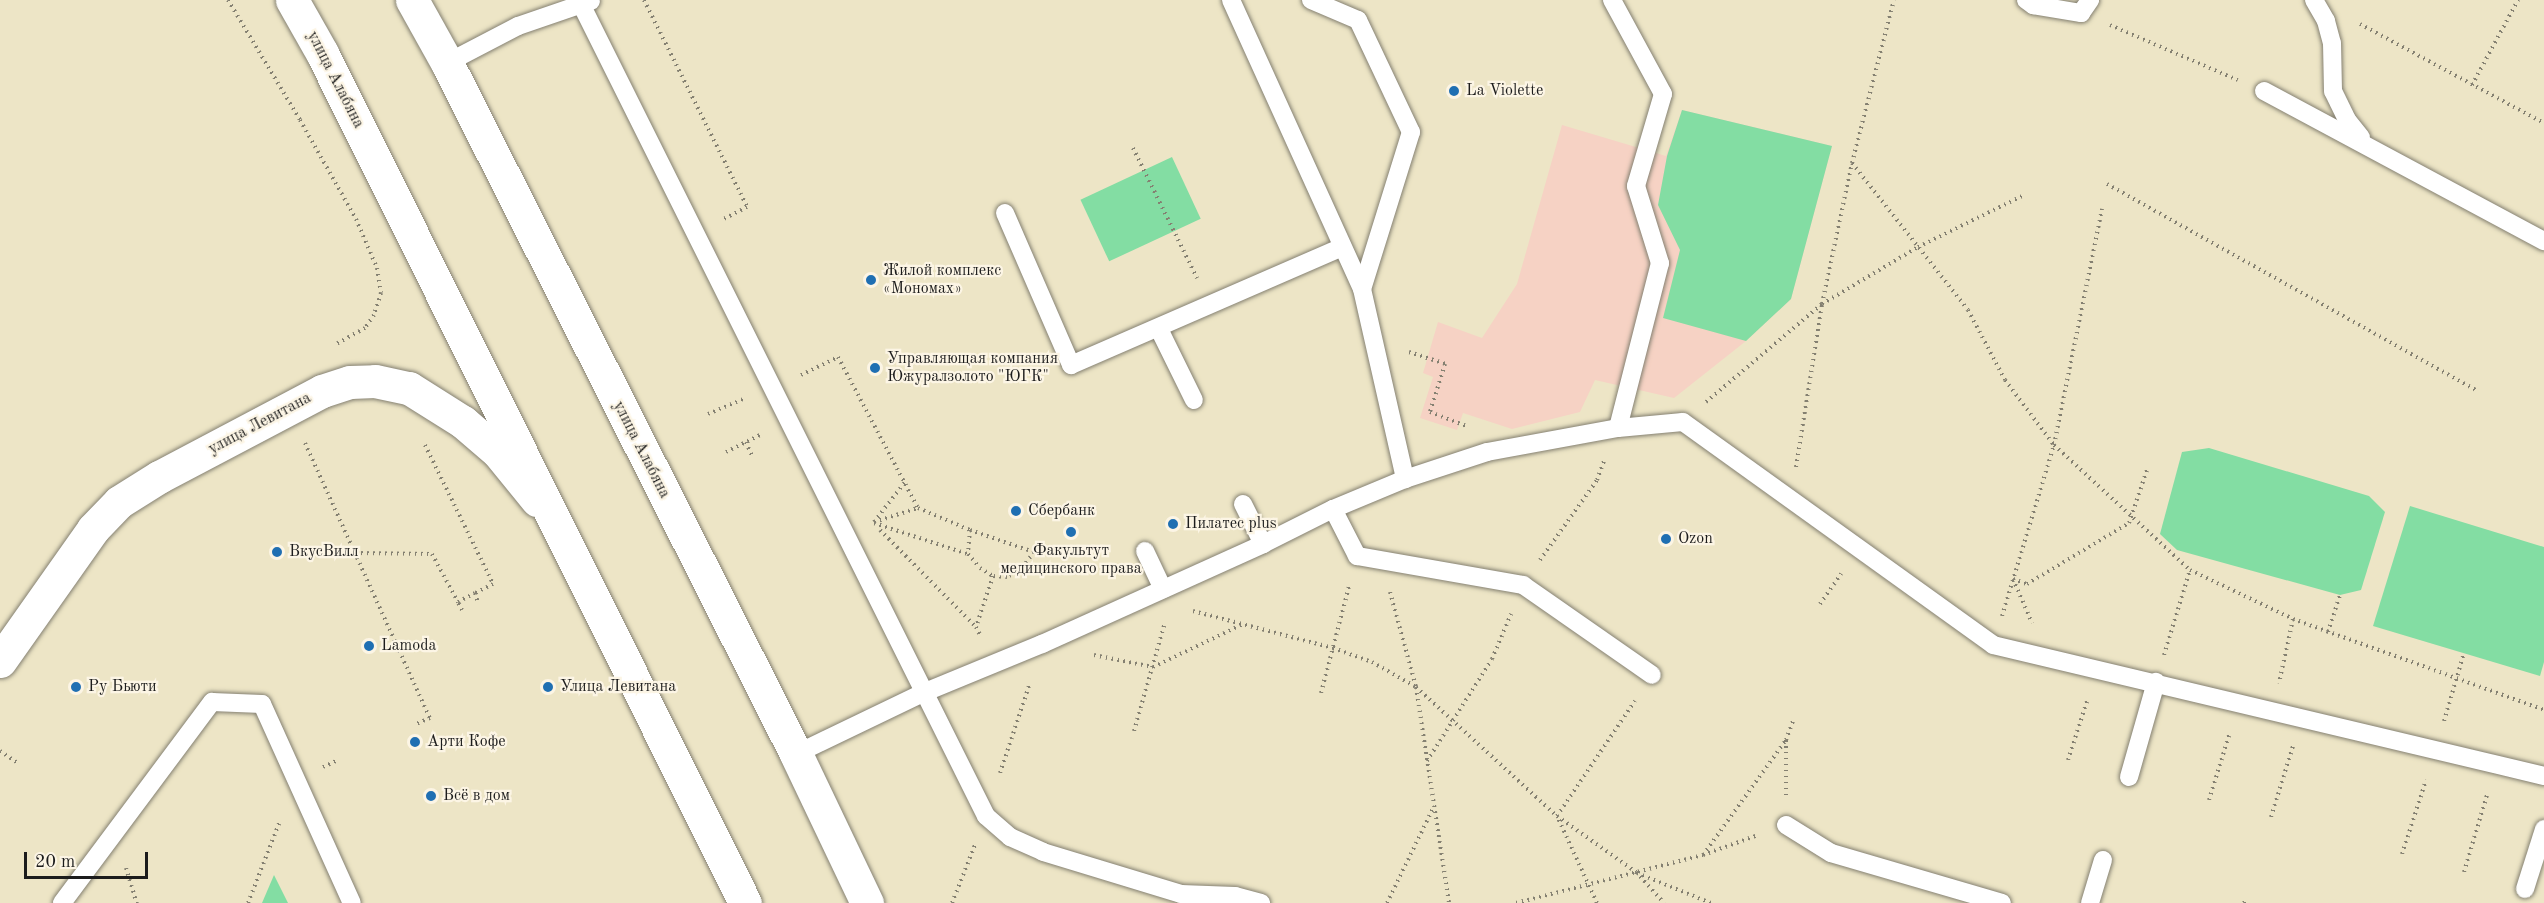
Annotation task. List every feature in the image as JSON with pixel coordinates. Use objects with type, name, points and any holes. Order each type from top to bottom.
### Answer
[{"type":"main road","name":"улица Алабяна","points":[[292,0],[322,53],[745,903]]},
{"type":"main road","name":"улица Алабяна","points":[[412,0],[447,63],[796,754],[867,903]]},
{"type":"main road","name":"улица Левитана","points":[[0,661],[93,529],[119,502],[159,477],[322,391],[350,382],[375,381],[409,388],[464,422],[498,452],[556,523]]},
{"type":"main road","points":[[796,754],[888,903]]},
{"type":"main road","points":[[690,794],[720,903]]},
{"type":"lane","points":[[1231,0],[1362,289],[1405,479]]},
{"type":"lane","points":[[1311,0],[1358,20],[1411,132],[1362,289]]},
{"type":"lane","points":[[1612,0],[1663,94],[1636,186],[1660,263],[1618,428]]},
{"type":"lane","points":[[2026,0],[2033,5],[2085,6]]},
{"type":"lane","points":[[2314,0],[2326,21],[2332,43],[2333,91],[2347,120],[2368,145]]},
{"type":"lane","points":[[447,63],[518,26],[587,2],[696,231],[923,693],[986,816],[1010,837],[1043,852],[1181,894],[1235,896],[1261,903]]},
{"type":"lane","points":[[2264,91],[2544,241]]},
{"type":"lane","points":[[1005,213],[1071,365],[1159,329],[1343,247]]},
{"type":"lane","points":[[1159,329],[1194,400]]},
{"type":"lane","points":[[796,754],[923,693],[993,663],[1167,597],[1333,508],[1405,479],[1487,452],[1618,428],[1683,422],[1993,645],[2544,776]]},
{"type":"lane","points":[[1243,504],[1263,544]]},
{"type":"lane","points":[[1333,508],[1357,556],[1523,585],[1652,675]]},
{"type":"lane","points":[[1145,551],[1167,597]]},
{"type":"lane","points":[[2129,777],[2156,682]]},
{"type":"lane","points":[[62,903],[212,702],[262,704],[352,903]]},
{"type":"lane","points":[[1786,825],[1832,853],[2002,903]]},
{"type":"lane","points":[[2525,889],[2544,829]]},
{"type":"lane","points":[[2091,903],[2103,860]]},
{"type":"path","points":[[228,0],[356,219],[377,268],[381,293],[374,315],[365,328],[326,350]]},
{"type":"path","points":[[644,0],[747,207],[696,231]]},
{"type":"path","points":[[1791,500],[1822,304],[1852,163],[1894,0]]},
{"type":"path","points":[[2472,85],[2518,0]]},
{"type":"path","points":[[2085,6],[2264,91]]},
{"type":"path","points":[[2357,23],[2544,123]]},
{"type":"path","points":[[1133,148],[1211,306]]},
{"type":"path","points":[[1852,163],[1968,310],[2005,380],[2054,445],[2190,570],[2293,619],[2544,710]]},
{"type":"path","points":[[2107,184],[2476,390]]},
{"type":"path","points":[[1683,422],[1822,304],[1918,247],[2022,196]]},
{"type":"path","points":[[1993,645],[2054,445],[2102,209]]},
{"type":"path","points":[[1374,341],[1445,364],[1430,412],[1441,416]]},
{"type":"path","points":[[805,386],[800,375],[838,357],[918,508],[970,530],[1034,552],[1021,569],[1007,577],[993,576],[980,568],[968,554],[873,523]]},
{"type":"path","points":[[1427,761],[1454,722],[1492,659],[1523,585],[1597,480],[1618,428]]},
{"type":"path","points":[[300,432],[430,718],[416,724]]},
{"type":"path","points":[[726,452],[762,434],[765,441]]},
{"type":"path","points":[[746,442],[752,456]]},
{"type":"path","points":[[425,444],[493,584],[458,602]]},
{"type":"path","points":[[2013,579],[2027,584],[2129,523],[2148,466]]},
{"type":"path","points":[[873,523],[905,482]]},
{"type":"path","points":[[873,523],[918,508]]},
{"type":"path","points":[[868,512],[873,523],[976,627],[993,663]]},
{"type":"path","points":[[968,554],[970,530]]},
{"type":"path","points":[[1820,604],[1858,548]]},
{"type":"path","points":[[355,553],[432,554],[462,610]]},
{"type":"path","points":[[1321,693],[1357,556]]},
{"type":"path","points":[[1381,561],[1416,687],[1449,903]]},
{"type":"path","points":[[2156,682],[2190,570]]},
{"type":"path","points":[[976,627],[993,576]]},
{"type":"path","points":[[2013,579],[2047,657]]},
{"type":"path","points":[[475,593],[478,602]]},
{"type":"path","points":[[2328,632],[2340,595]]},
{"type":"path","points":[[1134,731],[1153,667],[1167,597],[1243,624],[1333,648],[1372,662],[1416,687],[1557,816],[1636,872],[1664,903]]},
{"type":"path","points":[[2273,710],[2293,619]]},
{"type":"path","points":[[1153,667],[1243,624]]},
{"type":"path","points":[[2402,854],[2436,749],[2463,653]]},
{"type":"path","points":[[2068,760],[2097,668]]},
{"type":"path","points":[[1557,816],[1652,675]]},
{"type":"path","points":[[2209,800],[2239,702]]},
{"type":"path","points":[[2271,817],[2302,717]]},
{"type":"path","points":[[1702,855],[1786,741],[1793,721]]},
{"type":"path","points":[[1516,903],[1702,855],[1786,825],[1786,741]]},
{"type":"path","points":[[0,751],[18,763]]},
{"type":"path","points":[[2464,872],[2496,764]]},
{"type":"path","points":[[248,903],[296,779]]},
{"type":"path","points":[[1387,903],[1434,805]]},
{"type":"path","points":[[1557,816],[1597,903]]},
{"type":"path","points":[[1636,872],[1711,903]]},
{"type":"shaded area","points":[[1682,110],[1832,146],[1791,299],[1746,341],[1674,398],[1595,380],[1580,412],[1512,429],[1463,413],[1457,430],[1420,418],[1433,377],[1423,373],[1438,322],[1482,338],[1517,284],[1562,125],[1666,156]]},
{"type":"green space","points":[[1682,110],[1832,146],[1791,299],[1746,341],[1663,318],[1680,250],[1658,205],[1667,156]]},
{"type":"green space","points":[[1172,157],[1201,219],[1109,261],[1080,200]]},
{"type":"green space","points":[[2209,448],[2369,496],[2385,512],[2361,590],[2340,595],[2177,550],[2160,534],[2182,452]]},
{"type":"green space","points":[[2410,506],[2544,547],[2544,662],[2540,676],[2373,626]]},
{"type":"green space","points":[[274,875],[288,903],[262,903]]},
{"type":"place","name":"La Violette","points":[[1454,91]]},
{"type":"place","name":"Жилой комплекс «Мономах»","points":[[871,280]]},
{"type":"place","name":"Управляющая компания Южуралзолото \"ЮГК\"","points":[[875,368]]},
{"type":"place","name":"Сбербанк","points":[[1016,511]]},
{"type":"place","name":"Пилатес plus","points":[[1173,524]]},
{"type":"place","name":"Факультут медицинского права","points":[[1071,532]]},
{"type":"place","name":"Ozon","points":[[1666,539]]},
{"type":"place","name":"ВкусВилл","points":[[277,552]]},
{"type":"place","name":"Lamoda","points":[[369,646]]},
{"type":"place","name":"Ру Бьюти","points":[[76,687]]},
{"type":"place","name":"Улица Левитана","points":[[548,687]]},
{"type":"place","name":"Арти Кофе","points":[[415,742]]},
{"type":"place","name":"Всё в дом","points":[[431,796]]}]
